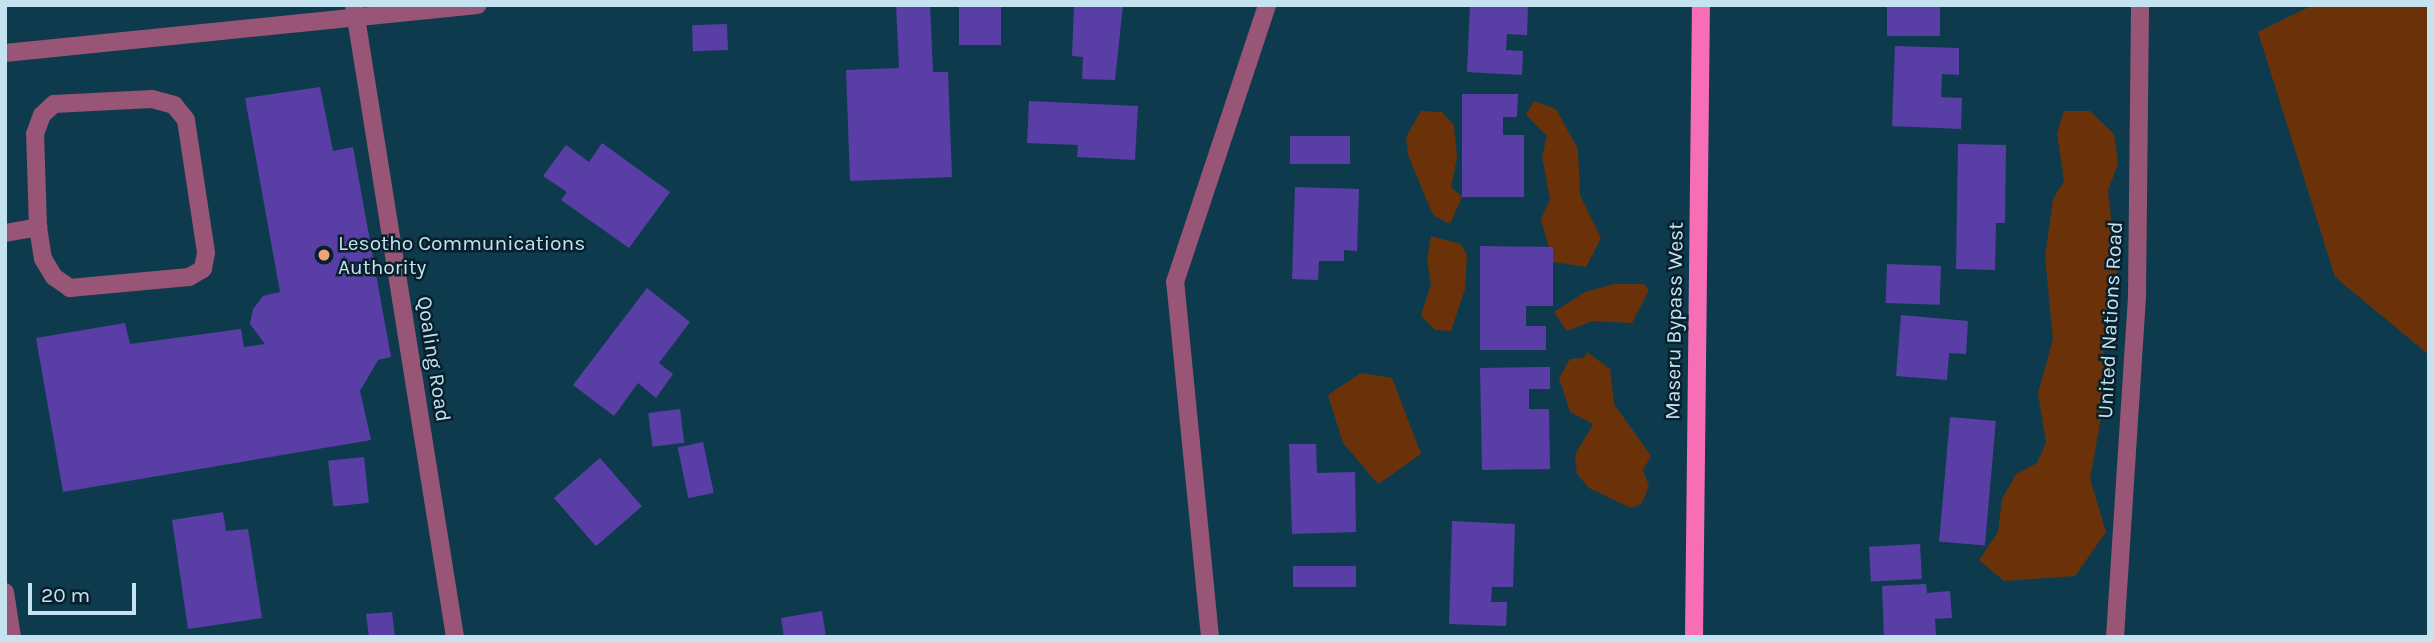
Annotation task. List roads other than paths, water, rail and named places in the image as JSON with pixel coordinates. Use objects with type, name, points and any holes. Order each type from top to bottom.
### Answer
[{"type":"main road","name":"Maseru Bypass West","points":[[1694,637],[1701,5]]},
{"type":"street","points":[[5,53],[355,12],[478,5]]},
{"type":"street","points":[[1210,637],[1175,282],[1267,5]]},
{"type":"street","name":"United Nations Road","points":[[2115,637],[2137,294],[2140,5]]},
{"type":"street","name":"Qoaling Road","points":[[355,12],[455,637]]},
{"type":"street","points":[[152,99],[174,105],[186,120],[206,253],[203,270],[189,277],[70,288],[54,277],[43,259],[38,226],[35,134],[42,115],[54,104],[152,99]]},
{"type":"street","points":[[5,233],[38,226]]},
{"type":"street","points":[[5,592],[12,637]]},
{"type":"place","name":"Lesotho Communications Authority","points":[[324,255]]}]
